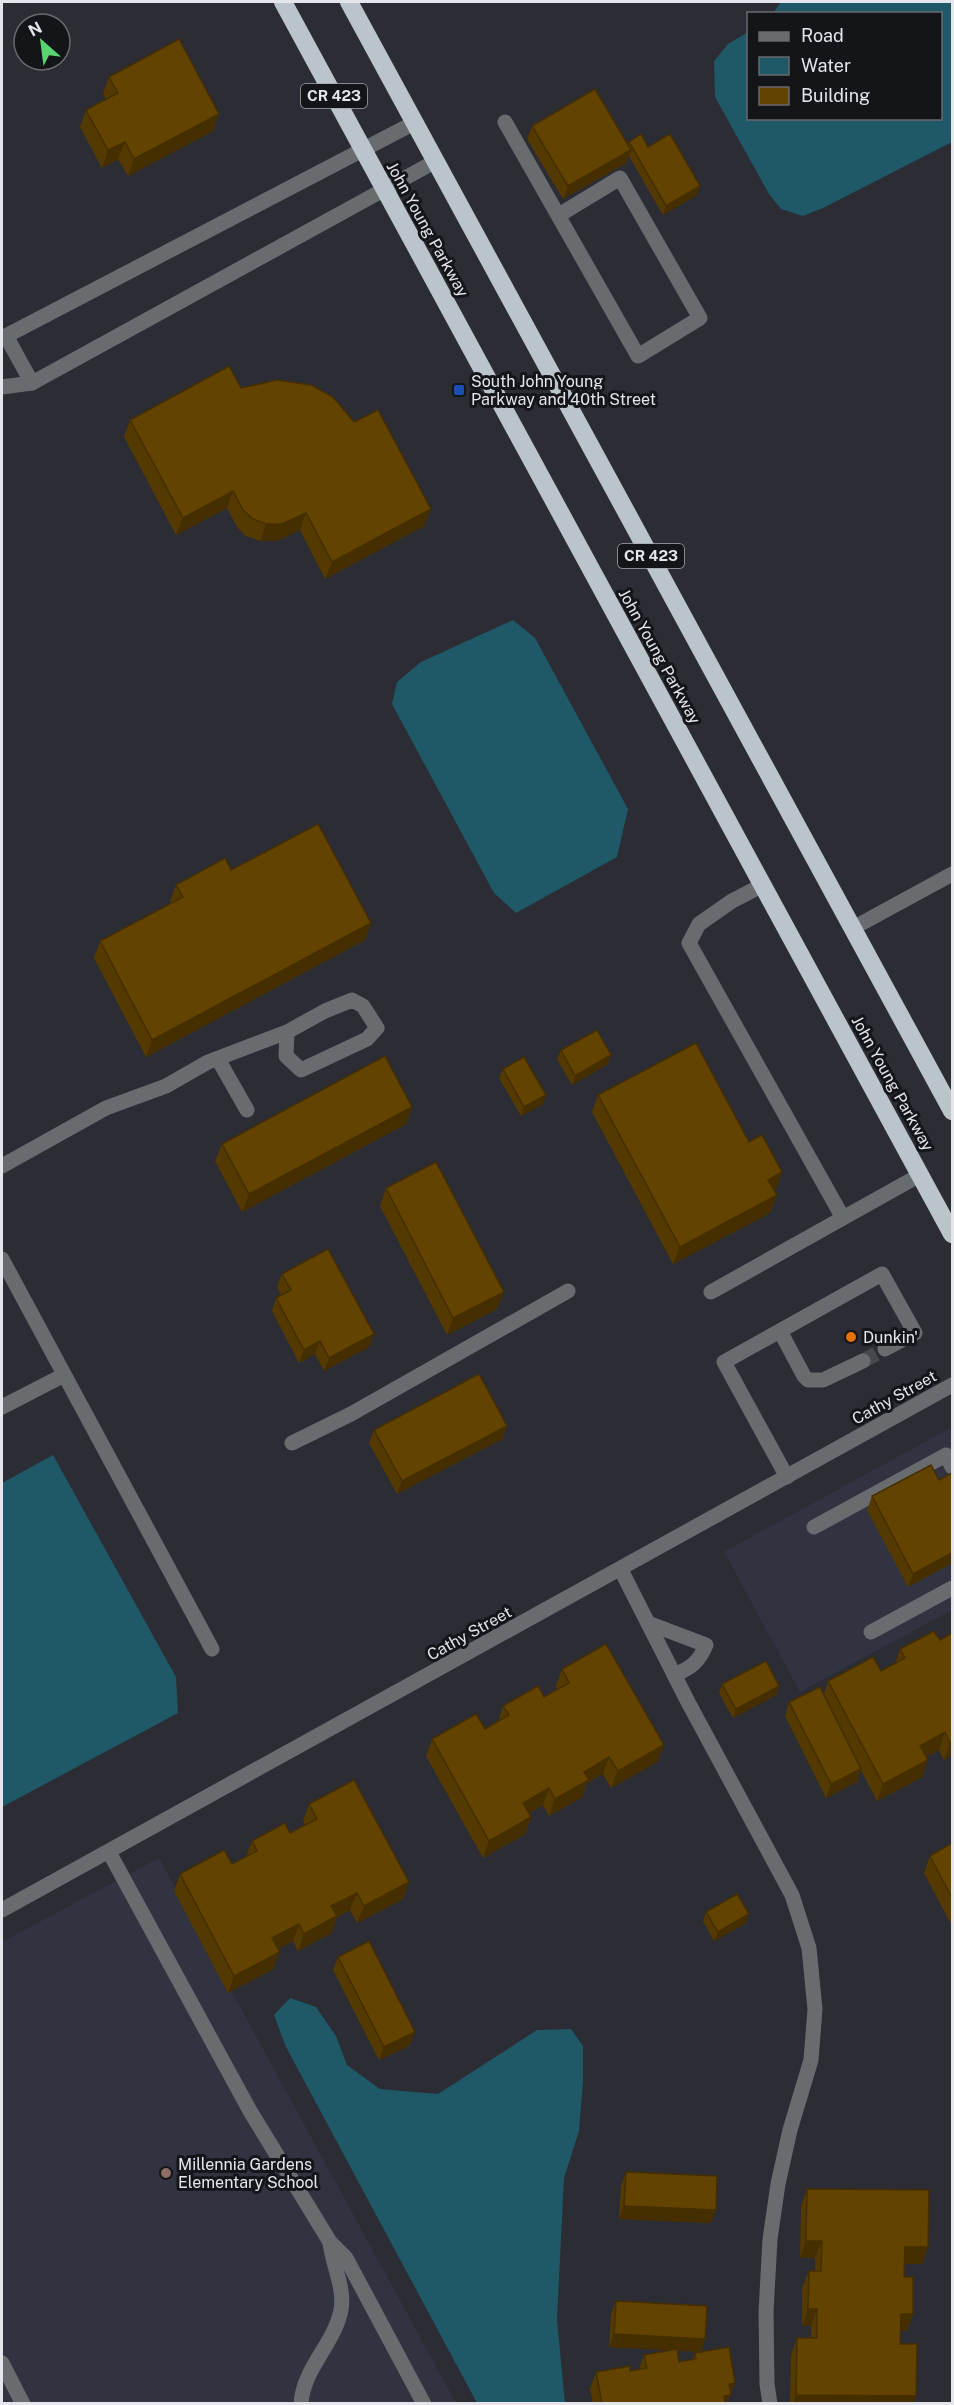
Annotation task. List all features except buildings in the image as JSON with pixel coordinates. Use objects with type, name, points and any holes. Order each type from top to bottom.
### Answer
[{"type":"highway","name":"John Young Parkway","points":[[283,2],[952,1234]]},
{"type":"highway","name":"CR 423","points":[[348,2],[952,1111]]},
{"type":"street","points":[[505,122],[638,356],[700,318],[620,178],[559,215]]},
{"type":"street","points":[[32,383],[4,337],[362,148],[414,123]]},
{"type":"street","points":[[2,387],[32,383],[436,161]]},
{"type":"street","points":[[853,928],[952,874]]},
{"type":"street","points":[[763,885],[732,901],[699,924],[689,943],[843,1218]]},
{"type":"street","points":[[2,1166],[106,1108],[166,1086],[218,1059],[287,1032],[325,1011],[352,1000],[363,1006],[377,1028],[368,1040],[301,1070],[286,1056],[287,1032]]},
{"type":"street","points":[[218,1059],[247,1110]]},
{"type":"street","points":[[711,1292],[920,1175]]},
{"type":"street","points":[[2,1259],[212,1649]]},
{"type":"street","points":[[787,1477],[724,1362],[882,1274],[915,1333],[885,1349]]},
{"type":"street","points":[[292,1443],[351,1414],[568,1291]]},
{"type":"street","points":[[780,1331],[808,1380],[823,1380],[862,1361]]},
{"type":"street","points":[[2,1407],[64,1375]]},
{"type":"street","name":"Cathy Street","points":[[2,1910],[621,1570],[952,1385]]},
{"type":"street","points":[[814,1527],[946,1455],[952,1467]]},
{"type":"street","points":[[621,1570],[674,1675],[792,1895],[809,1948],[815,2009],[811,2060],[790,2130],[778,2184],[770,2239],[766,2312],[767,2384],[770,2403]]},
{"type":"street","points":[[871,1632],[952,1588]]},
{"type":"street","points":[[648,1623],[706,1645],[701,1658],[692,1668],[674,1675]]},
{"type":"street","points":[[109,1852],[250,2111],[330,2242],[346,2259],[424,2403]]},
{"type":"street","points":[[300,2403],[308,2375],[333,2335],[341,2307],[341,2293],[330,2242]]},
{"type":"street","points":[[2,2363],[24,2403]]},
{"type":"shaded area","points":[[952,1427],[952,1610],[800,1692],[724,1552]]},
{"type":"shaded area","name":"Millennia Gardens Elementary School","points":[[159,1858],[456,2403],[2,2404],[2,1942]]},
{"type":"water","points":[[781,2],[952,2],[952,142],[803,216],[781,209],[769,194],[715,97],[714,61],[728,44],[747,33],[747,120],[942,120],[942,12],[774,12]]},
{"type":"water","points":[[513,620],[535,638],[628,809],[617,857],[516,913],[494,893],[392,704],[397,682],[421,662]]},
{"type":"water","points":[[53,1455],[176,1677],[178,1713],[2,1807],[2,1483]]},
{"type":"water","points":[[290,1998],[316,2007],[336,2036],[347,2065],[380,2089],[438,2094],[537,2030],[571,2029],[583,2046],[579,2131],[564,2178],[557,2320],[565,2403],[477,2403],[286,2047],[274,2015]]},
{"type":"tunnel","points":[[863,1361],[885,1349]]},
{"type":"place","name":"South John Young Parkway and 40th Street","points":[[459,390]]},
{"type":"place","name":"Dunkin'","points":[[851,1337]]},
{"type":"place","name":"Millennia Gardens Elementary School","points":[[166,2173]]}]
